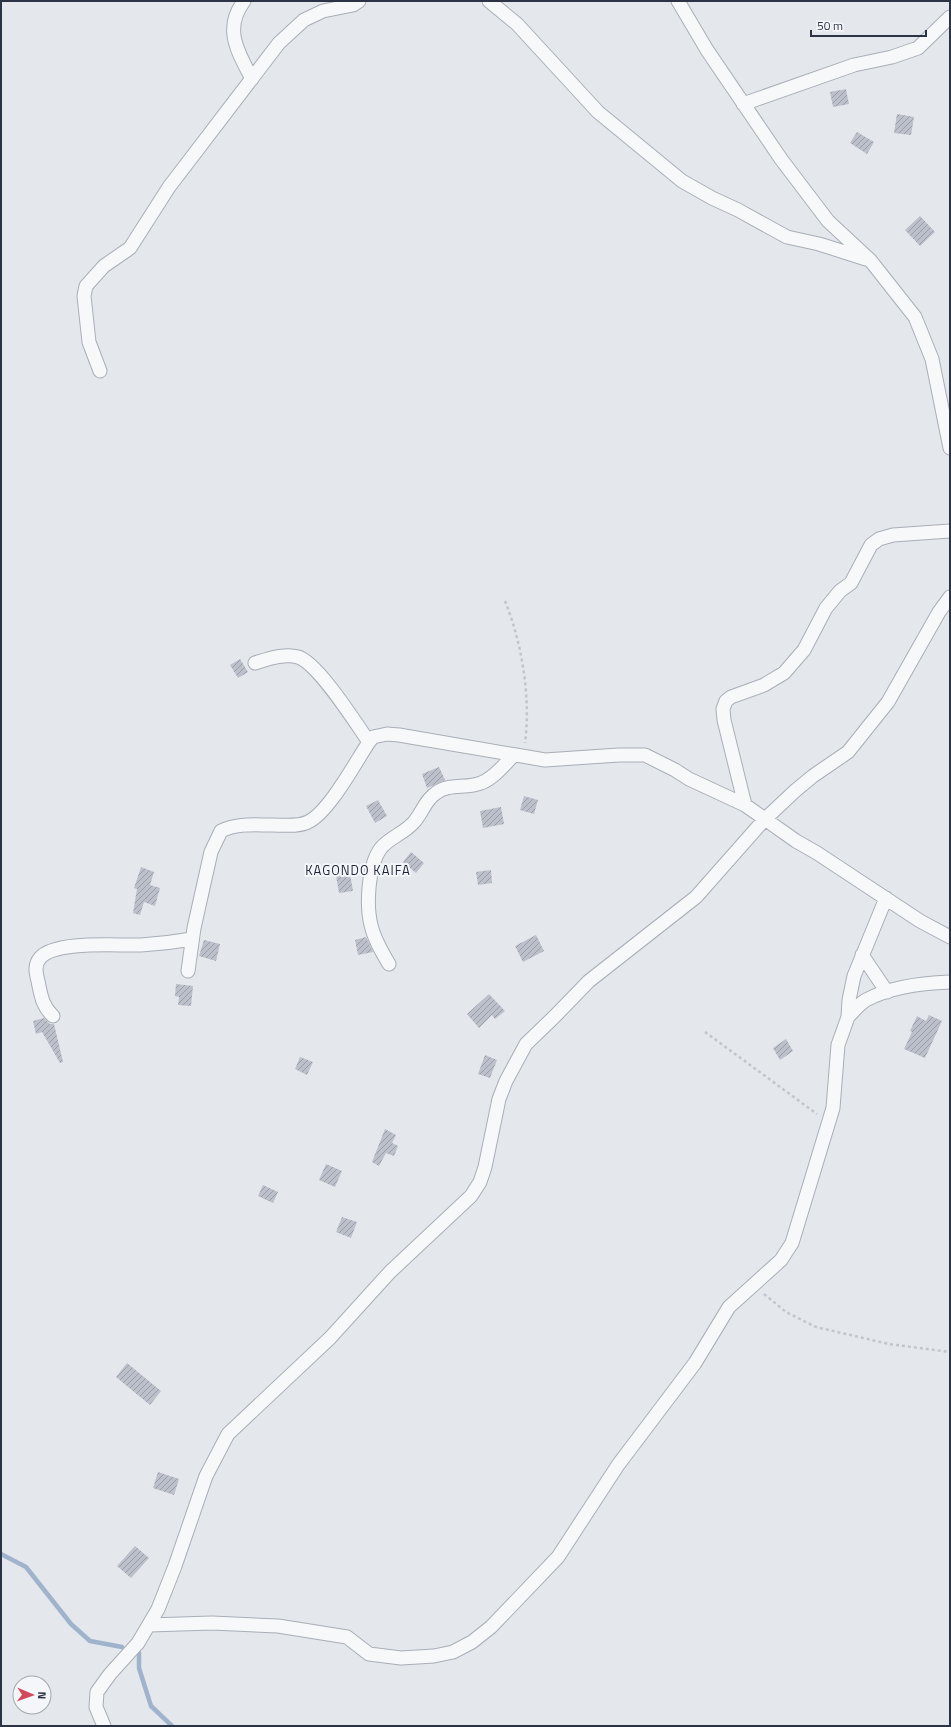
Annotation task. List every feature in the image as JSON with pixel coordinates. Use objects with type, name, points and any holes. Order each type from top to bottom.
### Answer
[{"type":"street","points":[[244,1],[236,12],[234,41],[252,79]]},
{"type":"street","points":[[100,371],[89,342],[84,296],[86,286],[104,266],[130,248],[169,188],[279,43],[304,20],[323,11],[353,5],[359,1]]},
{"type":"street","points":[[489,1],[517,24],[598,112],[682,181],[787,237],[819,244],[870,260]]},
{"type":"street","points":[[678,1],[707,50],[743,104],[828,221],[870,260],[915,317],[932,359],[950,448]]},
{"type":"street","points":[[743,104],[854,66],[892,57],[918,48],[950,17]]},
{"type":"street","points":[[745,805],[724,720],[723,709],[726,701],[731,697],[764,685],[784,673],[804,650],[826,608],[840,591],[851,582],[871,546],[879,538],[893,535],[950,532]]},
{"type":"street","points":[[104,1726],[96,1707],[97,1692],[110,1674],[138,1643],[158,1609],[175,1566],[206,1476],[228,1434],[330,1338],[390,1272],[471,1196],[480,1182],[485,1167],[499,1100],[506,1081],[526,1044],[589,981],[696,898],[764,820],[813,776],[848,752],[888,702],[939,612],[950,597]]},
{"type":"street","points":[[255,663],[274,657],[296,656],[305,660],[321,674],[368,742]]},
{"type":"street","points":[[188,972],[192,939],[211,852],[221,831],[237,825],[284,825],[307,823],[317,816],[333,797],[368,742],[373,737],[387,734],[399,734],[518,757],[545,760],[619,755],[645,755],[689,779],[745,805],[764,820],[920,921],[950,937]]},
{"type":"street","points":[[389,964],[371,925],[369,909],[369,884],[375,860],[381,849],[388,841],[405,832],[416,821],[435,793],[450,787],[481,783],[518,757]]},
{"type":"street","points":[[148,1625],[212,1623],[278,1626],[347,1636],[369,1654],[401,1658],[434,1656],[453,1652],[472,1642],[491,1627],[558,1557],[618,1465],[695,1363],[729,1307],[781,1260],[792,1243],[833,1108],[838,1045],[848,1017],[849,1000],[853,982],[862,955],[886,898]]},
{"type":"street","points":[[53,1016],[46,1009],[42,1000],[36,970],[40,957],[47,952],[58,948],[90,945],[139,945],[192,939]]},
{"type":"street","points":[[862,955],[887,992]]},
{"type":"street","points":[[848,1017],[867,1000],[887,992],[918,985],[950,982]]},
{"type":"path","points":[[505,601],[510,615],[524,678],[527,719],[518,757]]},
{"type":"path","points":[[705,1032],[716,1038],[799,1102],[829,1121]]},
{"type":"path","points":[[753,1285],[786,1312],[816,1327],[889,1344],[950,1352]]},
{"type":"building","points":[[846,89],[849,104],[833,107],[830,92]]},
{"type":"building","points":[[897,114],[914,117],[911,135],[894,133]]},
{"type":"building","points":[[857,132],[874,142],[867,154],[850,143]]},
{"type":"building","points":[[920,216],[935,232],[920,246],[905,230]]},
{"type":"building","points":[[240,659],[248,672],[238,678],[230,665]]},
{"type":"building","points":[[439,767],[445,780],[427,788],[422,774]]},
{"type":"building","points":[[524,796],[538,800],[534,814],[520,810]]},
{"type":"building","points":[[378,800],[387,816],[375,823],[366,806]]},
{"type":"building","points":[[501,807],[504,824],[483,828],[480,811]]},
{"type":"building","points":[[411,852],[424,863],[416,873],[403,862]]},
{"type":"building","points":[[141,867],[154,872],[150,885],[160,888],[155,906],[144,902],[140,915],[133,913],[137,889],[134,888]]},
{"type":"building","points":[[491,870],[492,883],[478,885],[476,872]]},
{"type":"building","points":[[350,874],[353,891],[339,893],[336,876]]},
{"type":"building","points":[[536,935],[544,951],[523,962],[515,946]]},
{"type":"building","points":[[366,937],[373,952],[358,955],[355,940]]},
{"type":"building","points":[[204,940],[220,944],[216,961],[199,956]]},
{"type":"building","points":[[176,984],[193,986],[191,1006],[178,1005],[179,997],[175,996]]},
{"type":"building","points":[[489,994],[505,1011],[495,1019],[492,1015],[479,1028],[467,1014]]},
{"type":"building","points":[[929,1015],[942,1021],[925,1058],[904,1049],[912,1032],[910,1031],[917,1016],[926,1021]]},
{"type":"building","points":[[44,1018],[50,1024],[54,1024],[63,1062],[60,1063],[42,1032],[36,1034],[33,1021]]},
{"type":"building","points":[[786,1039],[793,1051],[780,1060],[773,1048]]},
{"type":"building","points":[[485,1055],[497,1060],[490,1078],[478,1074]]},
{"type":"building","points":[[300,1057],[313,1062],[307,1075],[295,1069]]},
{"type":"building","points":[[385,1129],[396,1135],[392,1143],[398,1146],[394,1156],[386,1153],[379,1166],[372,1162]]},
{"type":"building","points":[[326,1164],[342,1171],[335,1187],[319,1180]]},
{"type":"building","points":[[263,1185],[278,1192],[273,1203],[258,1196]]},
{"type":"building","points":[[342,1217],[357,1222],[351,1238],[336,1232]]},
{"type":"building","points":[[127,1363],[161,1391],[150,1405],[116,1377]]},
{"type":"building","points":[[158,1472],[179,1479],[174,1495],[153,1488]]},
{"type":"building","points":[[135,1546],[149,1558],[131,1578],[117,1566]]},
{"type":"waterway","points":[[1,1554],[26,1567],[71,1624],[90,1641],[122,1647]]},
{"type":"waterway","points":[[139,1653],[139,1668],[151,1706],[172,1726]]},
{"type":"district","name":"KAGONDO KAIFA","points":[[358,870]]}]
